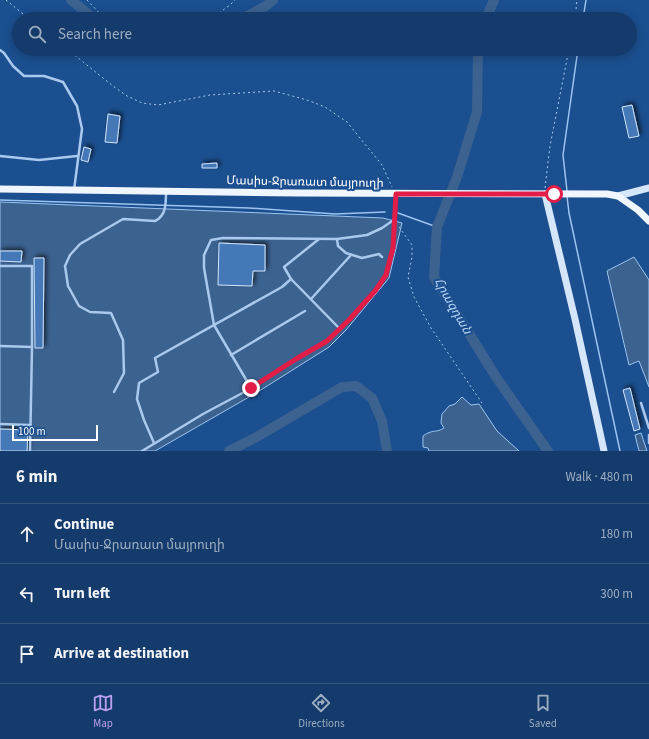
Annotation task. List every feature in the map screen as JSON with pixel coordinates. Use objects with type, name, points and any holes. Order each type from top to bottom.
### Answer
[{"type":"main road","points":[[618,196],[649,188]]},
{"type":"main road","name":"Մասիս-Ջրառատ մայրուղի","points":[[0,189],[396,194],[573,194],[618,196]]},
{"type":"main road","points":[[545,194],[575,319],[604,451]]},
{"type":"main road","points":[[618,196],[638,210],[649,221]]},
{"type":"lane","points":[[0,50],[4,53],[13,66],[24,76],[44,76],[64,82],[77,106],[82,129],[77,156],[74,190]]},
{"type":"lane","points":[[0,156],[39,160],[77,156]]},
{"type":"lane","points":[[114,392],[124,373],[123,340],[111,313],[90,312],[78,306],[68,286],[66,266],[70,255],[80,244],[123,219],[155,221],[163,215],[166,202],[166,191]]},
{"type":"lane","points":[[142,451],[251,388],[327,341],[340,329],[375,291],[386,275],[393,248],[396,194]]},
{"type":"lane","points":[[251,388],[214,325],[204,261],[204,255],[211,240],[223,238],[337,239],[367,235],[382,228],[395,218]]},
{"type":"lane","points":[[320,239],[284,267],[291,279],[340,329]]},
{"type":"lane","points":[[337,239],[338,246],[346,253],[362,258],[379,254],[382,257]]},
{"type":"lane","points":[[311,299],[351,255]]},
{"type":"lane","points":[[0,266],[32,266],[30,451]]},
{"type":"lane","points":[[154,443],[137,399],[139,383],[158,372],[155,358],[282,287],[291,279]]},
{"type":"lane","points":[[231,354],[305,311]]},
{"type":"lane","points":[[0,346],[32,347]]},
{"type":"lane","points":[[641,403],[649,428]]},
{"type":"lane","points":[[0,424],[31,425]]},
{"type":"lane","points":[[649,435],[649,443]]},
{"type":"path","points":[[6,0],[21,12]]},
{"type":"path","points":[[87,0],[98,12]]},
{"type":"path","points":[[220,12],[235,0]]},
{"type":"path","points":[[576,12],[577,0]]},
{"type":"path","points":[[76,56],[127,96],[142,103],[158,105],[210,95],[274,91],[308,100],[325,107],[347,122],[382,165],[396,194]]},
{"type":"path","points":[[545,194],[550,146],[568,56]]},
{"type":"path","points":[[394,225],[399,227],[412,245],[412,257],[408,277],[414,297],[431,328],[482,403]]},
{"type":"water","points":[[0,202],[383,218],[402,223],[389,278],[346,330],[329,347],[256,393],[155,451],[0,451]]},
{"type":"water","points":[[634,257],[649,280],[649,387],[639,361],[629,365],[607,271]]},
{"type":"water","points":[[462,397],[471,405],[479,404],[497,431],[519,451],[429,451],[428,448],[423,447],[423,436],[429,432],[444,428],[441,423],[442,414],[449,406],[455,404]]},
{"type":"water","points":[[641,433],[647,451],[639,451],[635,435]]},
{"type":"building","points":[[632,105],[639,136],[629,138],[622,107]]},
{"type":"building","points":[[108,114],[120,116],[117,143],[105,142]]},
{"type":"building","points":[[84,147],[91,149],[88,162],[81,160]]},
{"type":"building","points":[[217,163],[217,168],[202,168],[202,164]]},
{"type":"building","points":[[219,243],[265,245],[265,271],[253,271],[252,286],[218,285]]},
{"type":"building","points":[[0,251],[22,251],[21,262],[0,261]]},
{"type":"building","points":[[34,258],[44,258],[43,348],[35,348]]},
{"type":"building","points":[[630,388],[640,429],[634,431],[623,390]]},
{"type":"building","points":[[0,429],[28,430],[27,451],[0,451]]},
{"type":"waterway","name":"Հրազդան","points":[[71,0],[86,12]]},
{"type":"waterway","name":"Հրազդան","points":[[255,12],[273,0]]},
{"type":"waterway","name":"Հրազդան","points":[[489,12],[494,0]]},
{"type":"waterway","points":[[584,12],[586,0]]},
{"type":"waterway","name":"Հրազդան","points":[[478,56],[477,112],[457,177],[437,227],[434,277],[496,377],[548,451]]},
{"type":"waterway","points":[[567,191],[563,155],[577,56]]},
{"type":"waterway","points":[[567,196],[569,213],[620,451]]},
{"type":"waterway","points":[[0,200],[249,208],[335,214],[385,212]]},
{"type":"waterway","points":[[398,213],[437,227]]},
{"type":"waterway","name":"Հրազդան","points":[[229,451],[255,438],[342,387],[356,386],[372,398],[382,421],[387,451]]},
{"type":"route","points":[[251,388],[327,341],[349,320],[375,291],[386,275],[393,248],[396,194],[554,194]]}]
